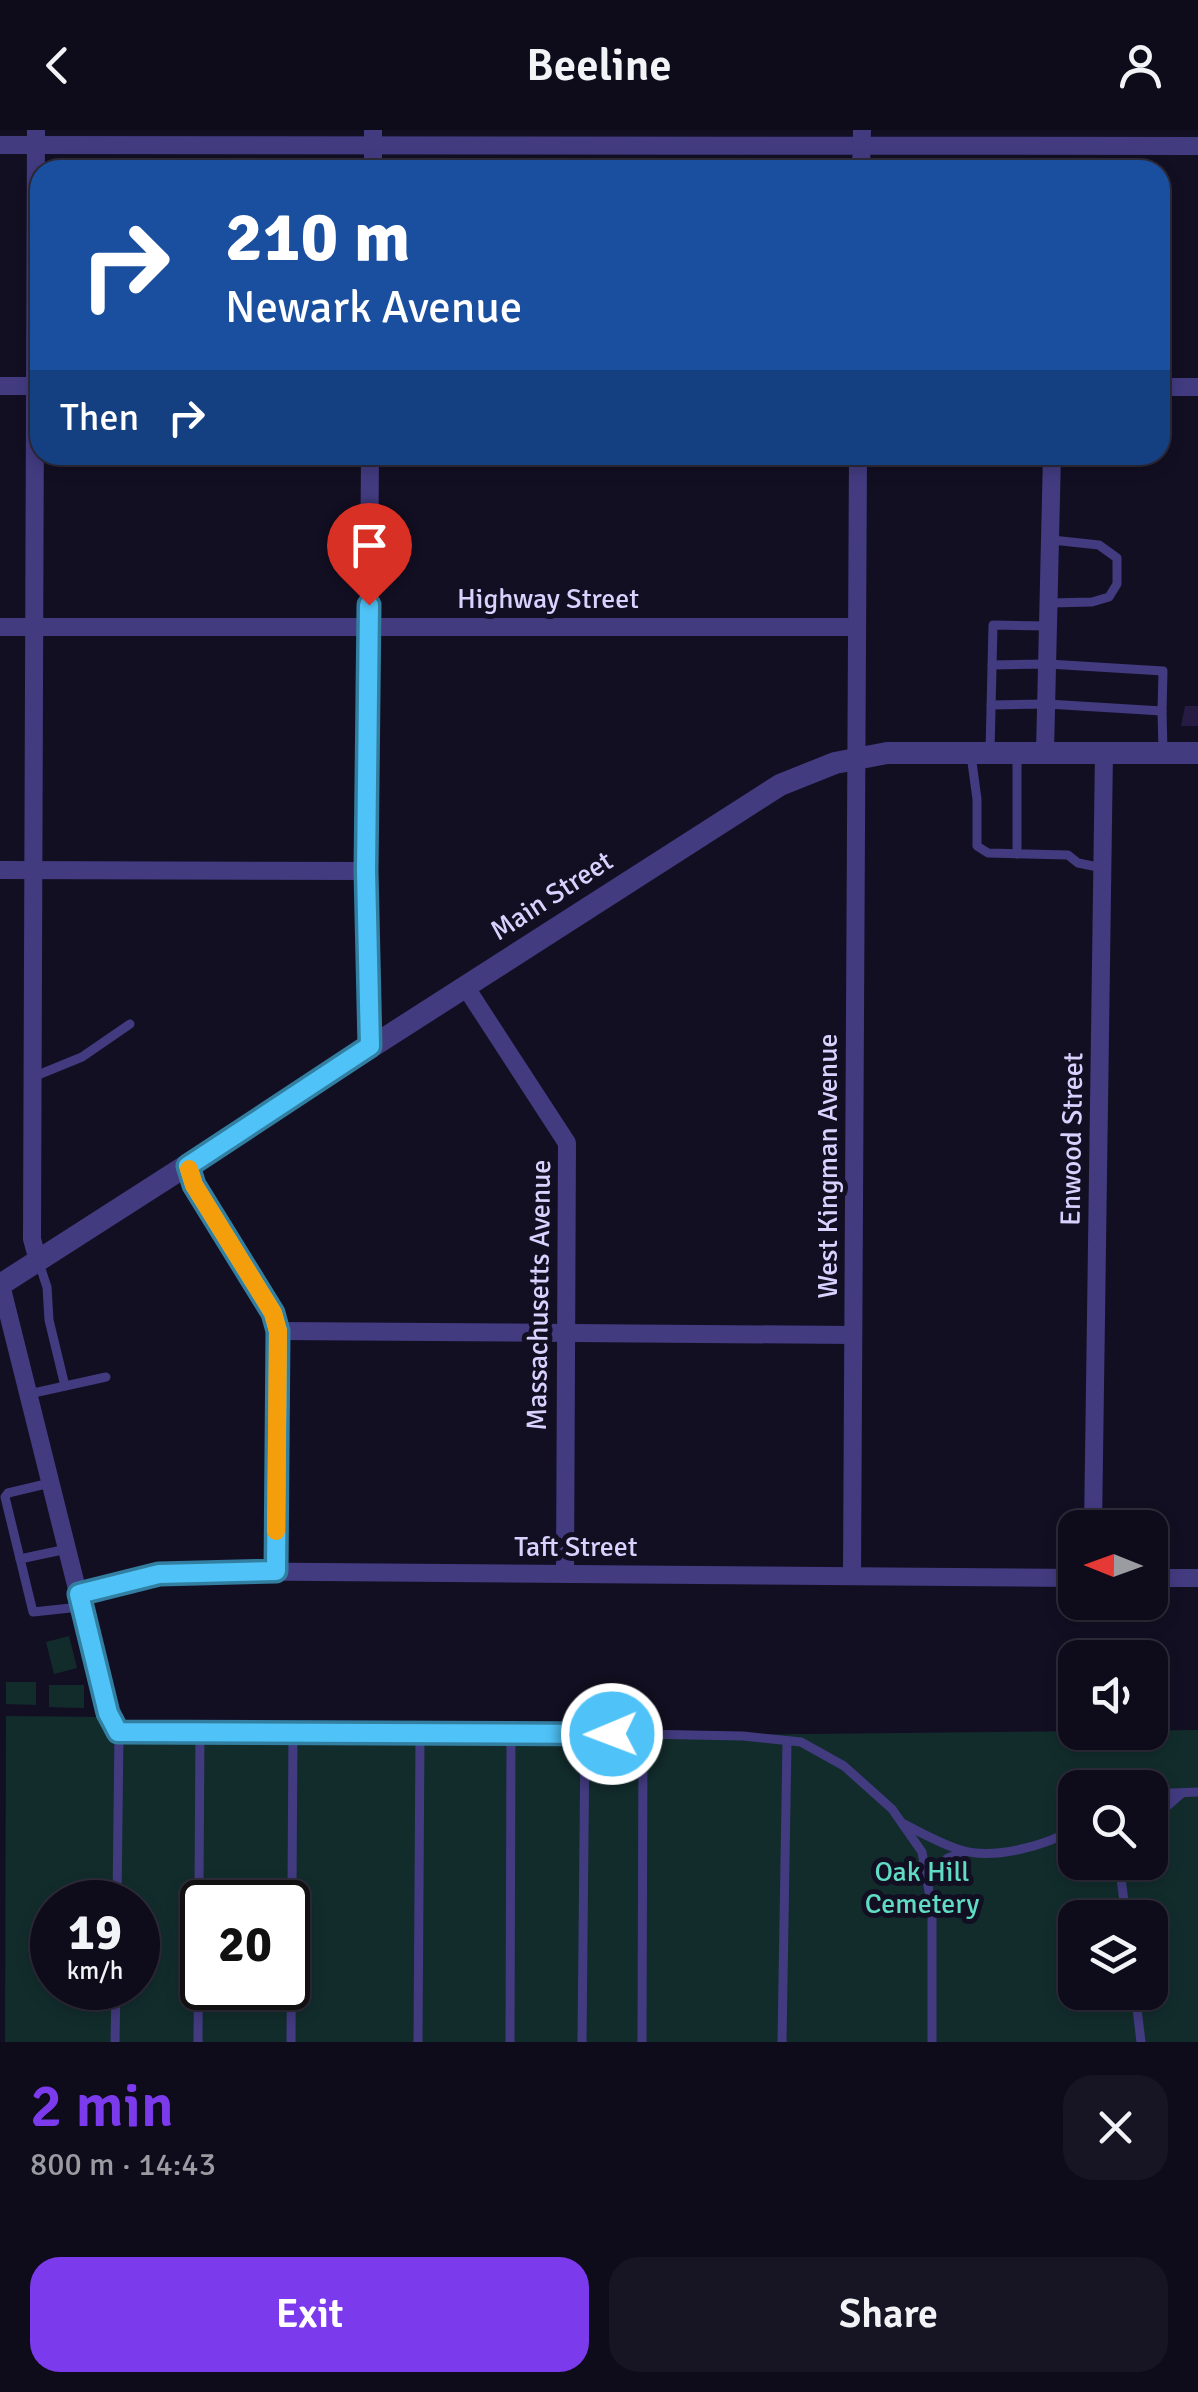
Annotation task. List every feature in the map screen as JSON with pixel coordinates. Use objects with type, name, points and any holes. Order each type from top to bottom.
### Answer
[{"type":"street","points":[[0,146],[36,138],[373,137],[862,138],[1198,146]]},
{"type":"street","points":[[0,386],[30,386]]},
{"type":"street","points":[[1170,387],[1198,387]]},
{"type":"street","points":[[37,465],[32,1238],[38,1260]]},
{"type":"street","points":[[370,465],[366,871],[370,1046]]},
{"type":"street","name":"West Kingman Avenue","points":[[852,1576],[858,465]]},
{"type":"street","points":[[1046,752],[1052,465]]},
{"type":"street","name":"Highway Street","points":[[0,626],[856,627]]},
{"type":"street","name":"Enwood Street","points":[[1092,1510],[1104,752]]},
{"type":"street","name":"Main Street","points":[[1,1285],[780,785],[856,758],[887,753],[1198,753]]},
{"type":"street","points":[[0,870],[366,871]]},
{"type":"street","name":"Massachusetts Avenue","points":[[465,986],[567,1144],[564,1574]]},
{"type":"street","points":[[188,1166],[194,1185],[273,1313],[278,1331],[276,1571]]},
{"type":"street","points":[[1,1285],[108,1713],[118,1732]]},
{"type":"street","points":[[278,1331],[853,1335]]},
{"type":"street","name":"Taft Street","points":[[81,1600],[159,1574],[276,1571],[1058,1578]]},
{"type":"street","points":[[1168,1578],[1198,1578]]},
{"type":"lane","points":[[1050,602],[1092,602],[1109,596],[1117,584],[1117,558],[1099,545],[1052,540]]},
{"type":"lane","points":[[1049,626],[993,625],[991,705],[981,751],[977,846],[988,853],[1068,855],[1078,863],[1103,868]]},
{"type":"lane","points":[[992,665],[1163,671],[1163,753]]},
{"type":"lane","points":[[991,705],[1162,711]]},
{"type":"lane","points":[[1017,854],[1018,752]]},
{"type":"lane","points":[[33,1077],[82,1057],[130,1024]]},
{"type":"lane","points":[[38,1260],[65,1386]]},
{"type":"lane","points":[[29,1394],[106,1377]]},
{"type":"lane","points":[[51,1482],[6,1494],[33,1612],[81,1600]]},
{"type":"lane","points":[[20,1559],[68,1549]]},
{"type":"lane","points":[[198,2042],[200,1731]]},
{"type":"lane","points":[[117,1880],[118,1732],[643,1734],[743,1736],[801,1742],[844,1766],[892,1810],[922,1852],[932,1908],[932,2042]]},
{"type":"lane","points":[[291,2042],[293,1733]]},
{"type":"lane","points":[[418,2042],[420,1734]]},
{"type":"lane","points":[[642,2042],[643,1734]]},
{"type":"lane","points":[[582,2042],[585,1735]]},
{"type":"lane","points":[[510,2042],[512,1736]]},
{"type":"lane","points":[[782,2042],[787,1741]]},
{"type":"lane","points":[[1168,1806],[1184,1792]]},
{"type":"lane","points":[[1168,1793],[1198,1792]]},
{"type":"lane","points":[[901,1823],[964,1852]]},
{"type":"lane","points":[[926,1878],[948,1858],[964,1852],[1012,1851],[1058,1839]]},
{"type":"lane","points":[[115,2042],[116,2010]]},
{"type":"lane","points":[[1137,2010],[1141,2042]]},
{"type":"green space","points":[[69,1636],[77,1668],[54,1674],[46,1642]]},
{"type":"green space","points":[[6,1682],[36,1682],[36,1705],[6,1704]]},
{"type":"green space","points":[[49,1685],[84,1685],[84,1708],[49,1707]]},
{"type":"green space","name":"Oak Hill Cemetery","points":[[6,1716],[104,1717],[112,1741],[1058,1731],[1058,1750],[1168,1750],[1168,1730],[1198,1730],[1198,2042],[5,2042]]},
{"type":"building","points":[[1185,706],[1198,706],[1198,726],[1181,726]]},
{"type":"slow traffic","points":[[189,1169],[194,1185],[273,1313],[278,1331],[276,1531]]},
{"type":"route","points":[[369,605],[366,871],[370,1046],[188,1166],[194,1185],[273,1313],[278,1331],[276,1571],[196,1570],[159,1574],[79,1594],[108,1713],[118,1732],[612,1734]]}]
